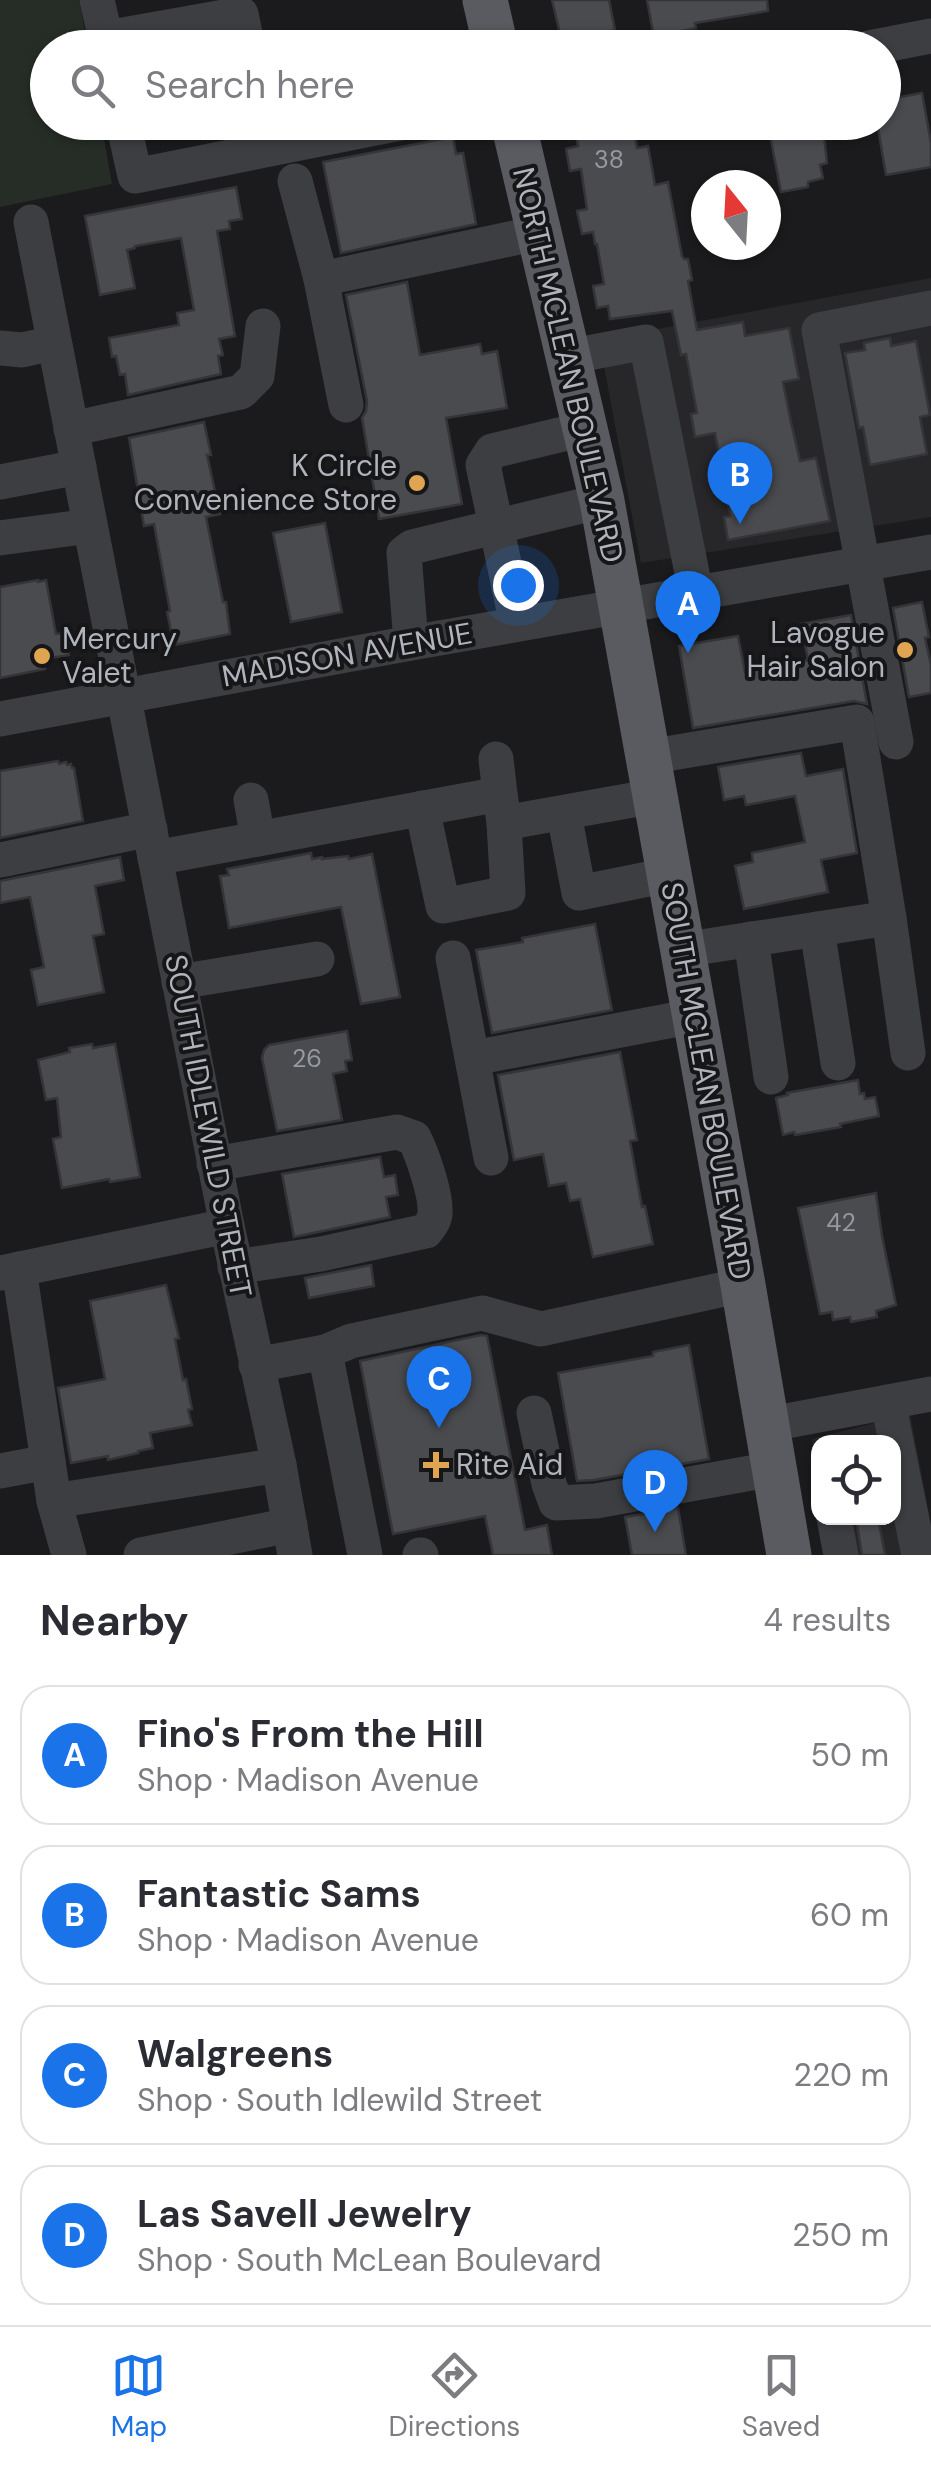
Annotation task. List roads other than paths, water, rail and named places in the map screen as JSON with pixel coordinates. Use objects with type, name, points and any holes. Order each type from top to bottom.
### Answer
[{"type":"main road","points":[[486,0],[492,30]]},
{"type":"main road","name":"NORTH MCLEAN BOULEVARD","points":[[518,140],[602,501],[621,608]]},
{"type":"main road","name":"SOUTH MCLEAN BOULEVARD","points":[[621,608],[789,1555]]},
{"type":"street","points":[[97,0],[103,30]]},
{"type":"street","points":[[167,30],[242,14],[245,30]]},
{"type":"street","points":[[901,42],[931,36]]},
{"type":"street","points":[[127,140],[135,176],[253,140]]},
{"type":"street","points":[[296,181],[321,279],[346,405]]},
{"type":"street","name":"SOUTH IDLEWILD STREET","points":[[30,222],[214,1164],[293,1540]]},
{"type":"street","points":[[321,279],[538,233]]},
{"type":"street","points":[[896,742],[820,330],[931,308]]},
{"type":"street","points":[[71,429],[241,392],[257,376],[263,326]]},
{"type":"street","points":[[0,348],[22,350],[54,342]]},
{"type":"street","points":[[567,356],[646,342],[696,592]]},
{"type":"street","points":[[516,624],[483,464],[492,452],[584,429]]},
{"type":"street","points":[[0,482],[79,468]]},
{"type":"street","points":[[411,643],[404,552],[602,501]]},
{"type":"street","points":[[0,538],[90,526]]},
{"type":"street","name":"MADISON AVENUE","points":[[0,719],[931,552]]},
{"type":"street","points":[[0,860],[153,844],[258,839],[500,792],[564,814],[651,776],[857,722],[908,1053]]},
{"type":"street","points":[[422,808],[443,906],[508,892],[500,792]]},
{"type":"street","points":[[252,800],[258,839]]},
{"type":"street","points":[[564,814],[579,894],[668,876]]},
{"type":"street","points":[[682,950],[889,918]]},
{"type":"street","points":[[817,929],[838,1063]]},
{"type":"street","points":[[751,939],[771,1077]]},
{"type":"street","points":[[179,982],[317,958]]},
{"type":"street","points":[[453,958],[491,1158]]},
{"type":"street","points":[[474,1058],[694,1016]]},
{"type":"street","points":[[214,1164],[397,1132],[414,1138],[420,1148],[436,1207],[434,1220],[426,1231],[321,1254],[235,1267]]},
{"type":"street","points":[[69,1555],[54,1501],[10,1271],[227,1226]]},
{"type":"street","points":[[256,1365],[326,1352],[351,1340],[482,1313],[541,1328],[743,1285]]},
{"type":"street","points":[[326,1352],[365,1555]]},
{"type":"street","points":[[766,1425],[931,1394]]},
{"type":"street","points":[[888,1402],[893,1435]]},
{"type":"street","points":[[534,1413],[556,1503],[596,1500],[774,1470]]},
{"type":"street","points":[[0,1471],[48,1462]]},
{"type":"street","points":[[54,1501],[279,1465]]},
{"type":"street","points":[[901,1483],[919,1555]]},
{"type":"street","points":[[835,1525],[841,1555]]},
{"type":"street","points":[[141,1555],[293,1540]]},
{"type":"place","name":"K Circle Convenience Store","points":[[417,483]]},
{"type":"place","name":"Fantastic Sams","points":[[740,524]]},
{"type":"place","name":"Lavogue Hair Salon","points":[[905,650]]},
{"type":"place","name":"Fino's From the Hill","points":[[688,653]]},
{"type":"place","name":"Mercury Valet","points":[[42,656]]},
{"type":"place","name":"Walgreens","points":[[439,1428]]},
{"type":"place","name":"Rite Aid","points":[[436,1465]]},
{"type":"place","name":"Las Savell Jewelry","points":[[655,1532]]}]
